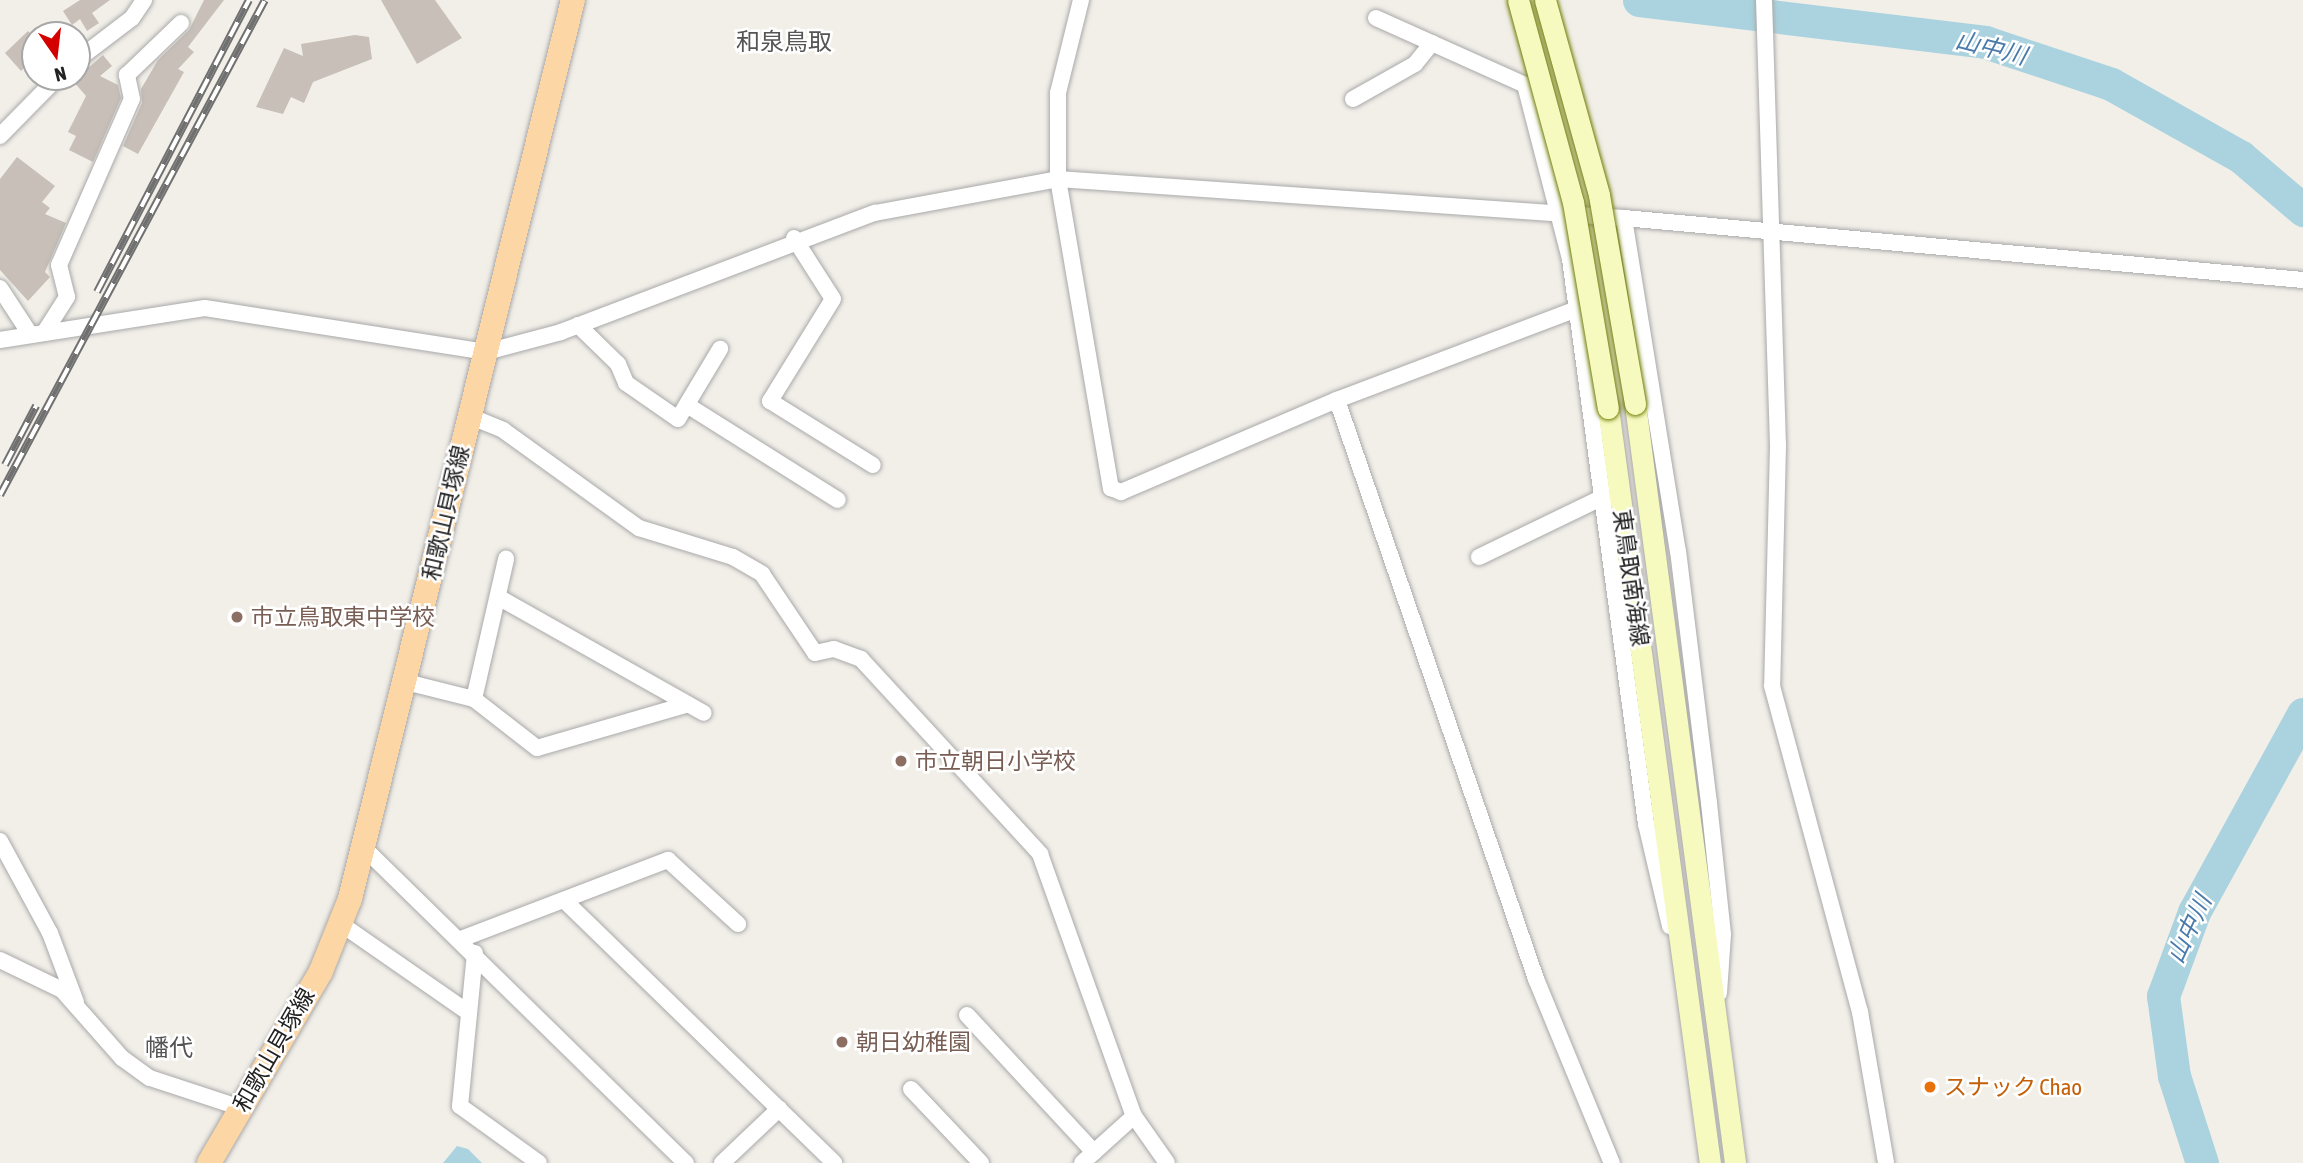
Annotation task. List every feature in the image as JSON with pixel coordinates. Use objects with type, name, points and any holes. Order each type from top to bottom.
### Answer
[{"type":"main road","name":"和歌山貝塚線","points":[[209,1163],[341,924],[406,682],[573,0]]},
{"type":"main road","name":"東鳥取南海線","points":[[1518,0],[1573,202],[1608,408],[1710,1163]]},
{"type":"main road","name":"東鳥取南海線","points":[[1545,0],[1599,195],[1635,404],[1735,1163]]},
{"type":"street","points":[[91,49],[132,18],[144,0]]},
{"type":"street","points":[[1081,0],[1058,93],[1058,179],[1111,488],[1121,492],[1337,400],[1577,309]]},
{"type":"street","points":[[1763,0],[1778,446],[1772,686],[1860,1012],[1886,1163]]},
{"type":"street","points":[[1376,18],[1525,85],[1561,215],[1577,309],[1646,824],[1687,989]]},
{"type":"street","points":[[37,334],[68,297],[59,265],[132,99],[127,75],[181,23]]},
{"type":"street","points":[[1353,99],[1415,64],[1432,43]]},
{"type":"street","points":[[0,136],[44,91]]},
{"type":"street","points":[[0,340],[205,308],[486,352],[578,325],[794,238],[875,213],[1058,179],[1624,218],[2302,281]]},
{"type":"street","points":[[1624,218],[1678,552],[1709,803],[1723,934],[1717,1029]]},
{"type":"street","points":[[794,238],[833,299],[770,401],[873,465]]},
{"type":"street","points":[[0,288],[37,334]]},
{"type":"street","points":[[578,325],[618,364],[625,383],[678,419],[720,349]]},
{"type":"street","points":[[1337,400],[1536,979],[1612,1163]]},
{"type":"street","points":[[687,405],[838,500]]},
{"type":"street","points":[[469,416],[503,430],[639,528],[733,557],[762,574],[815,653],[834,649],[861,659],[1040,854],[1134,1116],[1167,1163]]},
{"type":"street","points":[[1479,557],[1603,497]]},
{"type":"street","points":[[474,699],[506,559]]},
{"type":"street","points":[[498,597],[704,713]]},
{"type":"street","points":[[406,682],[474,699],[537,748],[688,704]]},
{"type":"street","points":[[0,841],[50,933],[79,1010]]},
{"type":"street","points":[[363,847],[461,939],[686,1163]]},
{"type":"street","points":[[461,939],[566,902],[668,860],[738,924]]},
{"type":"street","points":[[566,902],[834,1163]]},
{"type":"street","points":[[341,924],[469,1013]]},
{"type":"street","points":[[475,953],[460,1106],[539,1163]]},
{"type":"street","points":[[0,960],[62,990],[79,1010],[150,1078],[241,1108]]},
{"type":"street","points":[[967,1015],[1087,1160],[1134,1116]]},
{"type":"street","points":[[911,1089],[981,1163]]},
{"type":"street","points":[[722,1163],[779,1109]]},
{"type":"water","points":[[457,1146],[468,1149],[482,1163],[443,1163]]},
{"type":"building","points":[[80,0],[110,0],[92,13],[99,23],[91,28],[91,21],[69,21],[63,11]]},
{"type":"building","points":[[204,0],[224,0],[188,47],[194,52],[178,69],[184,72],[138,154],[123,146],[142,103],[141,89],[158,60],[189,30]]},
{"type":"building","points":[[381,0],[435,0],[462,38],[417,64]]},
{"type":"building","points":[[355,35],[369,37],[372,59],[313,82],[304,103],[291,97],[283,114],[256,107],[284,48],[303,56],[301,44]]},
{"type":"building","points":[[21,38],[21,71],[5,53]]},
{"type":"building","points":[[103,55],[112,66],[100,76],[118,85],[121,98],[93,162],[69,150],[76,136],[68,132],[86,96],[82,91],[91,91],[91,65]]},
{"type":"building","points":[[17,157],[55,186],[42,202],[50,208],[45,214],[66,223],[45,272],[50,277],[28,301],[0,270],[0,179]]},
{"type":"waterway","name":"山中川","points":[[1639,0],[1985,42],[2111,84],[2241,157],[2303,210]]},
{"type":"waterway","name":"山中川","points":[[2202,1163],[2174,1076],[2163,996],[2194,912],[2303,714]]},
{"type":"railway","points":[[97,292],[249,0]]},
{"type":"railway","points":[[0,495],[265,0]]},
{"type":"railway","points":[[5,465],[36,406]]},
{"type":"place","name":"市立鳥取東中学校","points":[[237,617]]},
{"type":"place","name":"市立朝日小学校","points":[[901,761]]},
{"type":"place","name":"朝日幼稚園","points":[[842,1042]]},
{"type":"place","name":"スナック Chao","points":[[1930,1087]]},
{"type":"district","name":"和泉鳥取","points":[[784,42]]},
{"type":"district","name":"幡代","points":[[169,1048]]}]
